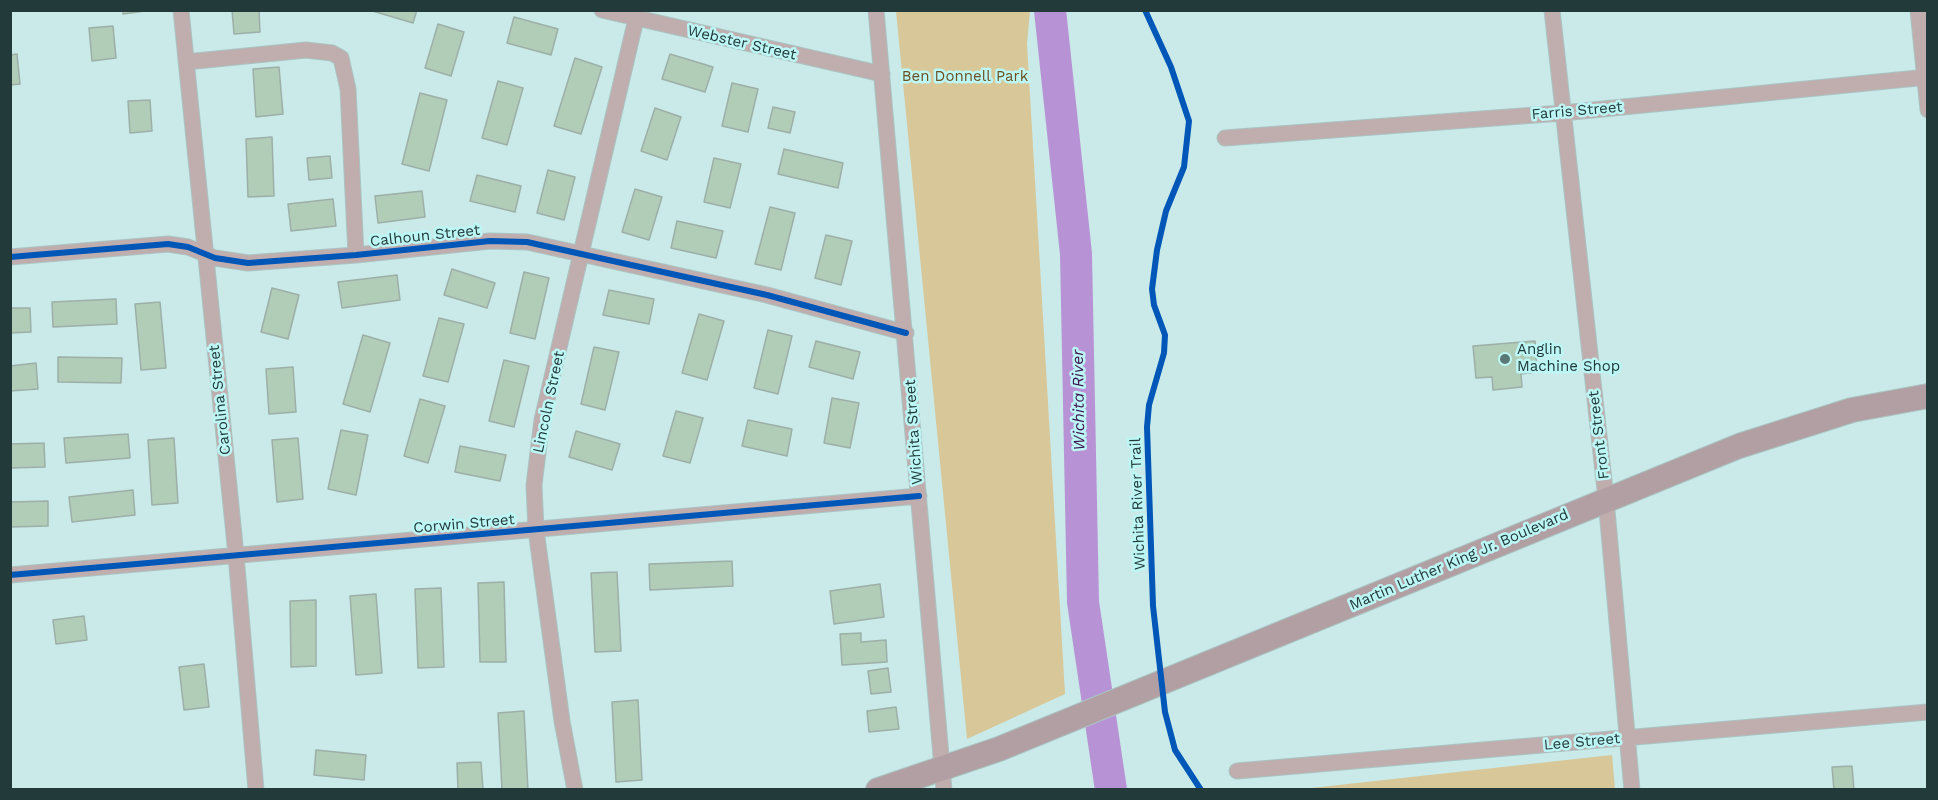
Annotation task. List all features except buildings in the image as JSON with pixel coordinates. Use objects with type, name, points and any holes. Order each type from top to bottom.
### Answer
[{"type":"main road","name":"Martin Luther King Jr. Boulevard","points":[[878,789],[943,779],[999,749],[1606,499],[1761,439],[1852,410],[1928,396]]},
{"type":"street","name":"Carolina Street","points":[[181,10],[236,555],[256,789]]},
{"type":"street","name":"Webster Street","points":[[602,10],[882,74]]},
{"type":"street","name":"Wichita Street","points":[[876,10],[906,333],[943,779]]},
{"type":"street","name":"Front Street","points":[[1552,10],[1606,499],[1632,789]]},
{"type":"street","points":[[1918,10],[1928,110]]},
{"type":"street","name":"Lincoln Street","points":[[575,789],[562,721],[536,530],[534,484],[539,435],[636,19]]},
{"type":"street","points":[[186,62],[306,50],[332,53],[341,58],[348,90],[356,255]]},
{"type":"street","name":"Farris Street","points":[[1225,138],[1562,113],[1926,77]]},
{"type":"street","name":"Calhoun Street","points":[[10,257],[96,252],[152,244],[188,247],[215,258],[248,263],[356,255],[490,241],[527,242],[583,253],[639,269],[767,295],[906,333]]},
{"type":"street","name":"Corwin Street","points":[[10,575],[919,496]]},
{"type":"street","name":"Lee Street","points":[[1237,771],[1928,712]]},
{"type":"green space","name":"Ben Donnell Park","points":[[896,11],[1030,11],[1027,44],[1065,694],[967,739]]},
{"type":"green space","points":[[1612,755],[1615,789],[1302,789]]},
{"type":"waterway","name":"Wichita River","points":[[1050,10],[1076,254],[1083,602],[1111,790]]},
{"type":"cycle path","name":"Wichita River Trail","points":[[1145,10],[1171,67],[1189,121],[1184,167],[1166,211],[1157,250],[1152,289],[1154,305],[1165,335],[1164,353],[1149,405],[1147,427],[1153,606],[1165,712],[1175,750],[1201,790]]},
{"type":"cycle path","points":[[10,257],[168,244],[188,247],[215,258],[248,263],[356,255],[490,241],[527,242],[767,295],[906,333]]},
{"type":"cycle path","points":[[10,575],[919,496]]},
{"type":"place","name":"Anglin Machine Shop","points":[[1505,359]]}]
